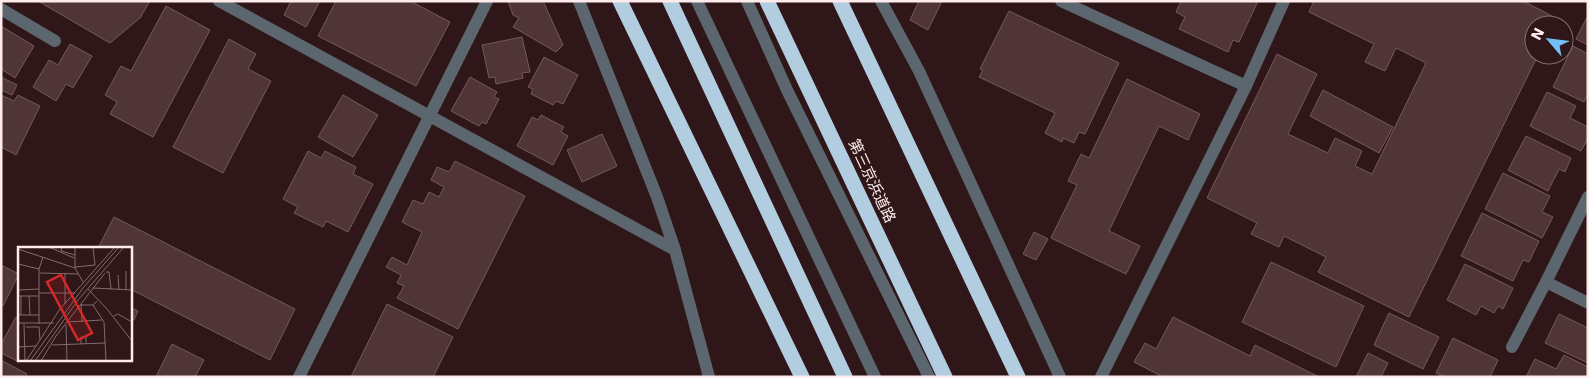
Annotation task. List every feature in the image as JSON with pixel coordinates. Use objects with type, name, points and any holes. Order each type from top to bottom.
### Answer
[{"type":"highway","points":[[620,1],[802,377]]},
{"type":"highway","points":[[670,1],[845,377]]},
{"type":"highway","name":"第三京浜道路","points":[[767,1],[945,377]]},
{"type":"highway","points":[[840,1],[1018,377]]},
{"type":"street","points":[[219,1],[675,250]]},
{"type":"street","points":[[299,377],[487,1]]},
{"type":"street","points":[[579,1],[658,197],[675,250],[709,377]]},
{"type":"street","points":[[697,1],[875,377]]},
{"type":"street","points":[[747,1],[787,90],[929,377]]},
{"type":"street","points":[[881,1],[919,71],[1060,377]]},
{"type":"street","points":[[1061,1],[1246,86]]},
{"type":"street","points":[[1101,377],[1246,86],[1284,1]]},
{"type":"street","points":[[1,9],[55,42]]},
{"type":"street","points":[[1512,347],[1588,197]]},
{"type":"street","points":[[1546,282],[1588,303]]},
{"type":"building","points":[[38,1],[150,1],[140,18],[110,43]]},
{"type":"building","points":[[291,1],[320,1],[306,27],[284,15]]},
{"type":"building","points":[[336,1],[410,1],[450,22],[416,86],[318,36]]},
{"type":"building","points":[[508,1],[543,1],[563,45],[556,52],[513,27],[519,18],[513,15]]},
{"type":"building","points":[[919,1],[942,1],[928,30],[910,20]]},
{"type":"building","points":[[1181,1],[1258,1],[1239,42],[1233,40],[1228,52],[1179,29],[1185,17],[1176,12]]},
{"type":"building","points":[[1314,1],[1523,1],[1550,15],[1524,15],[1524,65],[1533,65],[1409,317],[1318,272],[1326,257],[1284,236],[1279,247],[1251,234],[1257,223],[1207,198],[1277,54],[1317,74],[1288,134],[1328,153],[1335,138],[1362,151],[1355,166],[1372,174],[1426,63],[1396,48],[1385,71],[1365,62],[1374,44],[1309,12]]},
{"type":"building","points":[[166,6],[210,30],[153,137],[110,114],[117,102],[105,95],[121,66],[131,71]]},
{"type":"building","points":[[1009,11],[1119,63],[1085,134],[1079,132],[1074,143],[1063,138],[1062,142],[1045,133],[1055,113],[979,77],[983,70],[980,69]]},
{"type":"building","points":[[1588,15],[1588,45],[1576,39]]},
{"type":"building","points":[[1,26],[34,46],[15,78],[1,69]]},
{"type":"building","points":[[522,37],[530,72],[522,73],[523,78],[496,84],[495,77],[489,78],[482,45]]},
{"type":"building","points":[[229,39],[256,54],[248,69],[271,81],[223,173],[173,147]]},
{"type":"building","points":[[70,44],[92,56],[73,88],[66,84],[56,101],[33,87],[49,60],[58,65]]},
{"type":"building","points":[[1574,47],[1588,54],[1588,93],[1584,102],[1553,87],[1564,65],[1574,65]]},
{"type":"building","points":[[544,57],[578,75],[563,104],[556,101],[553,105],[531,94],[533,89],[528,87]]},
{"type":"building","points":[[1,77],[17,85],[12,95],[1,90]]},
{"type":"building","points":[[470,77],[497,92],[494,97],[499,99],[486,124],[482,122],[479,126],[451,111]]},
{"type":"building","points":[[1127,79],[1200,114],[1188,140],[1159,126],[1109,231],[1140,246],[1126,274],[1051,238],[1077,185],[1068,181],[1081,154],[1089,158]]},
{"type":"building","points":[[1323,90],[1393,127],[1379,153],[1310,116]]},
{"type":"building","points":[[1547,92],[1576,106],[1570,118],[1588,127],[1588,138],[1581,151],[1530,126]]},
{"type":"building","points":[[1,95],[14,101],[18,95],[40,106],[16,155],[1,147]]},
{"type":"building","points":[[343,95],[378,115],[353,157],[318,137]]},
{"type":"building","points":[[541,115],[564,127],[561,132],[568,136],[553,165],[517,146],[532,117],[538,120]]},
{"type":"building","points":[[602,134],[617,166],[582,182],[567,150]]},
{"type":"building","points":[[1526,136],[1571,158],[1565,172],[1559,169],[1548,191],[1508,170]]},
{"type":"building","points":[[308,151],[321,158],[325,151],[356,167],[353,174],[373,184],[348,232],[326,221],[323,227],[294,213],[298,207],[283,199]]},
{"type":"building","points":[[455,161],[525,196],[458,329],[397,298],[404,286],[397,283],[401,275],[386,267],[392,257],[407,265],[422,232],[402,222],[413,200],[423,204],[429,192],[439,197],[444,187],[431,180],[437,167],[449,172]]},
{"type":"building","points":[[1503,173],[1550,196],[1542,212],[1553,217],[1542,238],[1485,209]]},
{"type":"building","points":[[1482,213],[1539,241],[1529,262],[1523,260],[1513,281],[1461,256]]},
{"type":"building","points":[[114,217],[295,309],[270,360],[131,290],[131,247],[99,247]]},
{"type":"building","points":[[1034,232],[1048,239],[1036,260],[1023,254]]},
{"type":"building","points":[[1271,262],[1364,306],[1336,367],[1242,322]]},
{"type":"building","points":[[1465,264],[1513,288],[1503,309],[1498,306],[1494,313],[1481,306],[1476,315],[1447,300]]},
{"type":"building","points":[[1,265],[18,274],[18,276],[3,306],[1,305]]},
{"type":"building","points":[[387,304],[453,337],[433,377],[351,377]]},
{"type":"building","points":[[131,308],[138,311],[134,320],[131,318]]},
{"type":"building","points":[[1389,313],[1439,337],[1423,369],[1374,345]]},
{"type":"building","points":[[1559,314],[1588,328],[1588,363],[1545,343]]},
{"type":"building","points":[[16,317],[18,318],[17,361],[1,353],[1,344]]},
{"type":"building","points":[[1173,317],[1250,356],[1255,345],[1319,377],[1163,377],[1134,362],[1145,343],[1156,349]]},
{"type":"building","points":[[1453,338],[1498,360],[1490,377],[1445,377],[1436,373]]},
{"type":"building","points":[[172,344],[204,360],[195,377],[156,377]]},
{"type":"building","points":[[1368,353],[1388,363],[1381,377],[1356,377]]},
{"type":"building","points":[[1564,355],[1588,367],[1588,377],[1526,377],[1535,359],[1556,369]]},
{"type":"building","points":[[1,360],[27,374],[25,377],[1,377]]}]
